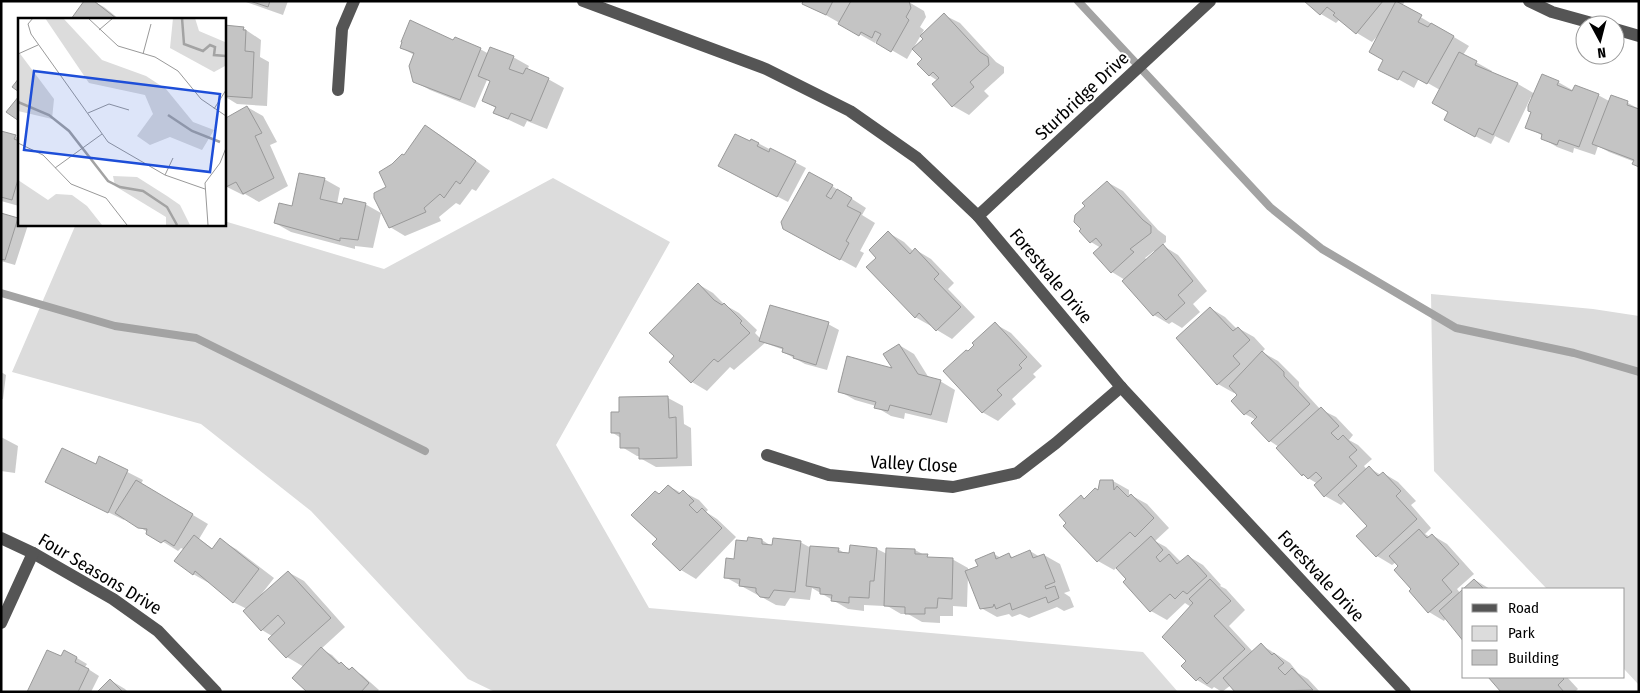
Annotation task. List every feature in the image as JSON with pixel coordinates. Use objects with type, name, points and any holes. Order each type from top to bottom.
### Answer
[{"type":"street","points":[[338,90],[342,29],[354,1]]},
{"type":"street","name":"Forestvale Drive","points":[[583,1],[766,70],[850,111],[917,158],[978,216],[1121,387],[1405,692]]},
{"type":"street","name":"Sturbridge Drive","points":[[978,216],[1210,1]]},
{"type":"street","points":[[1529,1],[1552,12],[1575,18]]},
{"type":"street","points":[[1625,32],[1639,36]]},
{"type":"street","name":"Valley Close","points":[[767,455],[829,475],[954,487],[1017,473],[1056,443],[1121,387]]},
{"type":"street","name":"Four Seasons Drive","points":[[1,538],[33,553],[112,599],[158,631],[216,692]]},
{"type":"street","points":[[1,623],[33,553]]},
{"type":"green space","points":[[553,178],[670,242],[556,445],[649,608],[1143,652],[1178,692],[495,692],[468,679],[311,511],[201,424],[12,372],[76,225],[225,225],[225,221],[384,269]]},
{"type":"green space","points":[[1431,294],[1593,309],[1639,316],[1639,685],[1625,670],[1625,588],[1546,588],[1434,471]]},
{"type":"building","points":[[84,1],[94,1],[116,18],[72,18]]},
{"type":"building","points":[[250,1],[270,1],[268,7]]},
{"type":"building","points":[[803,1],[833,1],[826,15],[802,4]]},
{"type":"building","points":[[851,1],[909,1],[911,8],[906,17],[909,20],[891,52],[876,43],[881,34],[875,31],[872,38],[861,32],[859,36],[838,24]]},
{"type":"building","points":[[1304,1],[1383,1],[1356,34],[1333,15],[1335,13],[1327,7],[1320,15]]},
{"type":"building","points":[[1396,1],[1422,15],[1418,22],[1428,27],[1431,23],[1454,36],[1427,84],[1403,71],[1398,80],[1378,70],[1383,60],[1369,52]]},
{"type":"building","points":[[944,13],[980,52],[988,57],[989,65],[970,82],[974,87],[952,107],[932,84],[939,78],[933,72],[929,76],[917,64],[922,59],[912,49],[923,39],[920,36]]},
{"type":"building","points":[[410,20],[453,40],[455,37],[481,48],[460,100],[413,82],[409,66],[414,53],[400,48]]},
{"type":"building","points":[[225,25],[244,27],[243,30],[246,30],[245,51],[254,52],[252,98],[225,96]]},
{"type":"building","points":[[490,47],[514,56],[509,69],[523,74],[526,68],[549,78],[531,121],[511,113],[508,119],[493,113],[496,107],[482,101],[490,81],[478,76]]},
{"type":"building","points":[[1459,52],[1477,61],[1475,65],[1518,83],[1493,135],[1479,128],[1475,137],[1444,120],[1448,112],[1432,103]]},
{"type":"building","points":[[1542,74],[1559,81],[1557,85],[1572,91],[1575,85],[1599,94],[1579,147],[1559,140],[1557,145],[1541,139],[1542,134],[1525,128],[1531,112],[1528,111],[1528,106]]},
{"type":"building","points":[[18,79],[18,91],[12,87]]},
{"type":"building","points":[[1611,95],[1628,101],[1627,105],[1639,109],[1639,167],[1632,164],[1634,160],[1592,144]]},
{"type":"building","points":[[18,97],[18,120],[6,112]]},
{"type":"building","points":[[247,106],[262,133],[255,136],[274,178],[243,194],[236,182],[226,187],[225,185],[225,118]]},
{"type":"building","points":[[425,125],[476,161],[460,184],[456,181],[444,198],[440,194],[424,208],[426,212],[389,228],[374,198],[374,193],[386,187],[379,172],[392,164],[402,154],[404,155]]},
{"type":"building","points":[[1,131],[16,135],[14,139],[18,141],[18,179],[12,200],[1,197]]},
{"type":"building","points":[[735,134],[759,143],[757,146],[769,152],[770,148],[796,161],[777,197],[718,166]]},
{"type":"building","points":[[809,172],[833,185],[826,196],[831,199],[837,189],[852,198],[847,206],[861,213],[846,241],[849,243],[840,260],[783,229],[781,222]]},
{"type":"building","points":[[299,173],[325,178],[320,199],[342,204],[344,198],[366,203],[358,240],[340,238],[340,241],[274,223],[279,203],[292,206]]},
{"type":"building","points":[[1107,181],[1143,220],[1151,226],[1151,233],[1130,249],[1134,252],[1111,273],[1093,253],[1102,245],[1096,238],[1090,243],[1074,222],[1075,215],[1085,206],[1082,203]]},
{"type":"building","points":[[1,213],[18,218],[5,260],[1,259]]},
{"type":"building","points":[[888,231],[910,254],[915,248],[939,274],[934,279],[961,307],[936,331],[919,313],[915,318],[866,267],[876,258],[869,250]]},
{"type":"building","points":[[1163,244],[1193,281],[1178,295],[1185,303],[1166,320],[1158,312],[1153,316],[1122,281]]},
{"type":"building","points":[[698,283],[714,300],[722,305],[724,303],[742,321],[740,323],[750,333],[718,362],[714,359],[691,383],[669,362],[674,356],[649,333]]},
{"type":"building","points":[[770,305],[829,322],[816,365],[793,358],[794,356],[782,352],[783,348],[759,341]]},
{"type":"building","points":[[1210,307],[1233,331],[1238,327],[1250,340],[1233,356],[1240,364],[1217,385],[1176,338]]},
{"type":"building","points":[[995,322],[1027,357],[1019,365],[1022,368],[997,390],[1002,395],[982,413],[943,371],[966,350],[968,351],[974,345],[972,343]]},
{"type":"building","points":[[899,344],[918,374],[941,380],[931,415],[890,405],[888,411],[874,408],[876,402],[838,392],[847,356],[892,368],[883,354]]},
{"type":"building","points":[[1262,351],[1284,372],[1284,376],[1310,404],[1269,442],[1251,423],[1257,417],[1250,410],[1244,415],[1231,401],[1237,395],[1229,386]]},
{"type":"building","points":[[668,396],[669,418],[676,417],[677,458],[639,459],[639,448],[620,448],[620,433],[611,433],[611,412],[619,412],[619,397]]},
{"type":"building","points":[[1321,407],[1339,426],[1331,433],[1338,440],[1343,435],[1357,450],[1349,457],[1357,466],[1324,497],[1314,485],[1322,478],[1316,472],[1308,479],[1303,474],[1302,476],[1276,448]]},
{"type":"building","points":[[62,448],[96,464],[99,456],[128,470],[108,513],[45,482]]},
{"type":"building","points":[[1369,466],[1378,476],[1383,472],[1401,491],[1396,496],[1417,519],[1376,557],[1356,536],[1367,526],[1338,495]]},
{"type":"building","points":[[136,480],[193,514],[174,546],[165,540],[161,543],[146,534],[147,529],[138,528],[115,513]]},
{"type":"building","points":[[1100,480],[1113,480],[1114,490],[1117,486],[1128,497],[1131,494],[1154,518],[1135,537],[1130,532],[1097,562],[1063,526],[1066,523],[1059,515],[1081,495],[1084,499],[1095,488],[1098,490]]},
{"type":"building","points":[[668,485],[679,494],[683,490],[694,501],[689,505],[697,513],[702,508],[722,528],[680,571],[652,544],[657,539],[631,515],[655,491],[659,494]]},
{"type":"building","points":[[1419,529],[1427,538],[1432,534],[1459,564],[1442,580],[1452,592],[1428,613],[1409,591],[1411,589],[1394,570],[1398,566],[1389,556]]},
{"type":"building","points":[[194,535],[212,549],[220,538],[259,569],[233,603],[195,571],[193,575],[174,561]]},
{"type":"building","points":[[1151,536],[1163,550],[1156,557],[1160,562],[1169,554],[1177,564],[1188,555],[1207,576],[1187,594],[1183,591],[1175,599],[1170,594],[1150,612],[1123,582],[1126,579],[1116,568]]},
{"type":"building","points":[[748,537],[762,539],[762,544],[772,545],[773,538],[801,541],[795,592],[774,590],[769,598],[760,597],[756,592],[756,588],[739,586],[740,579],[724,578],[726,558],[734,559],[736,540],[747,541]]},
{"type":"building","points":[[850,545],[877,548],[874,581],[870,581],[869,598],[849,597],[849,603],[831,601],[832,595],[820,594],[820,588],[806,586],[810,546],[839,548],[838,552],[849,553]]},
{"type":"building","points":[[886,548],[915,549],[915,554],[928,554],[927,557],[953,558],[952,599],[938,598],[937,608],[925,608],[925,614],[905,614],[905,607],[884,606]]},
{"type":"building","points":[[1030,550],[1033,558],[1044,554],[1055,582],[1045,586],[1046,589],[1055,586],[1059,598],[1048,603],[1046,597],[1012,610],[1010,603],[996,609],[994,604],[993,607],[980,609],[965,571],[978,566],[975,560],[994,552],[996,559],[1009,553],[1011,558]]},
{"type":"building","points":[[288,571],[331,618],[286,658],[268,639],[285,623],[278,615],[261,631],[243,611]]},
{"type":"building","points":[[1210,579],[1231,601],[1214,616],[1245,649],[1207,684],[1200,677],[1196,681],[1181,666],[1186,661],[1162,637],[1193,603],[1189,599]]},
{"type":"building","points":[[1474,579],[1483,588],[1464,588]]},
{"type":"building","points":[[1462,590],[1462,640],[1439,611]]},
{"type":"building","points":[[1261,643],[1272,655],[1274,653],[1284,663],[1278,668],[1285,675],[1292,668],[1313,690],[1235,692],[1223,678]]},
{"type":"building","points":[[321,647],[339,664],[341,662],[349,670],[352,667],[369,683],[361,692],[307,692],[292,678]]},
{"type":"building","points":[[47,650],[61,656],[64,650],[77,657],[75,662],[89,669],[78,692],[27,692]]},
{"type":"building","points":[[1489,678],[1564,679],[1558,685],[1564,692],[1501,692]]},
{"type":"building","points":[[110,679],[123,692],[97,692]]},
{"type":"waterway","points":[[1078,1],[1270,207],[1322,249],[1456,328],[1574,353],[1639,372]]},
{"type":"waterway","points":[[1,293],[115,326],[196,338],[425,451]]}]
